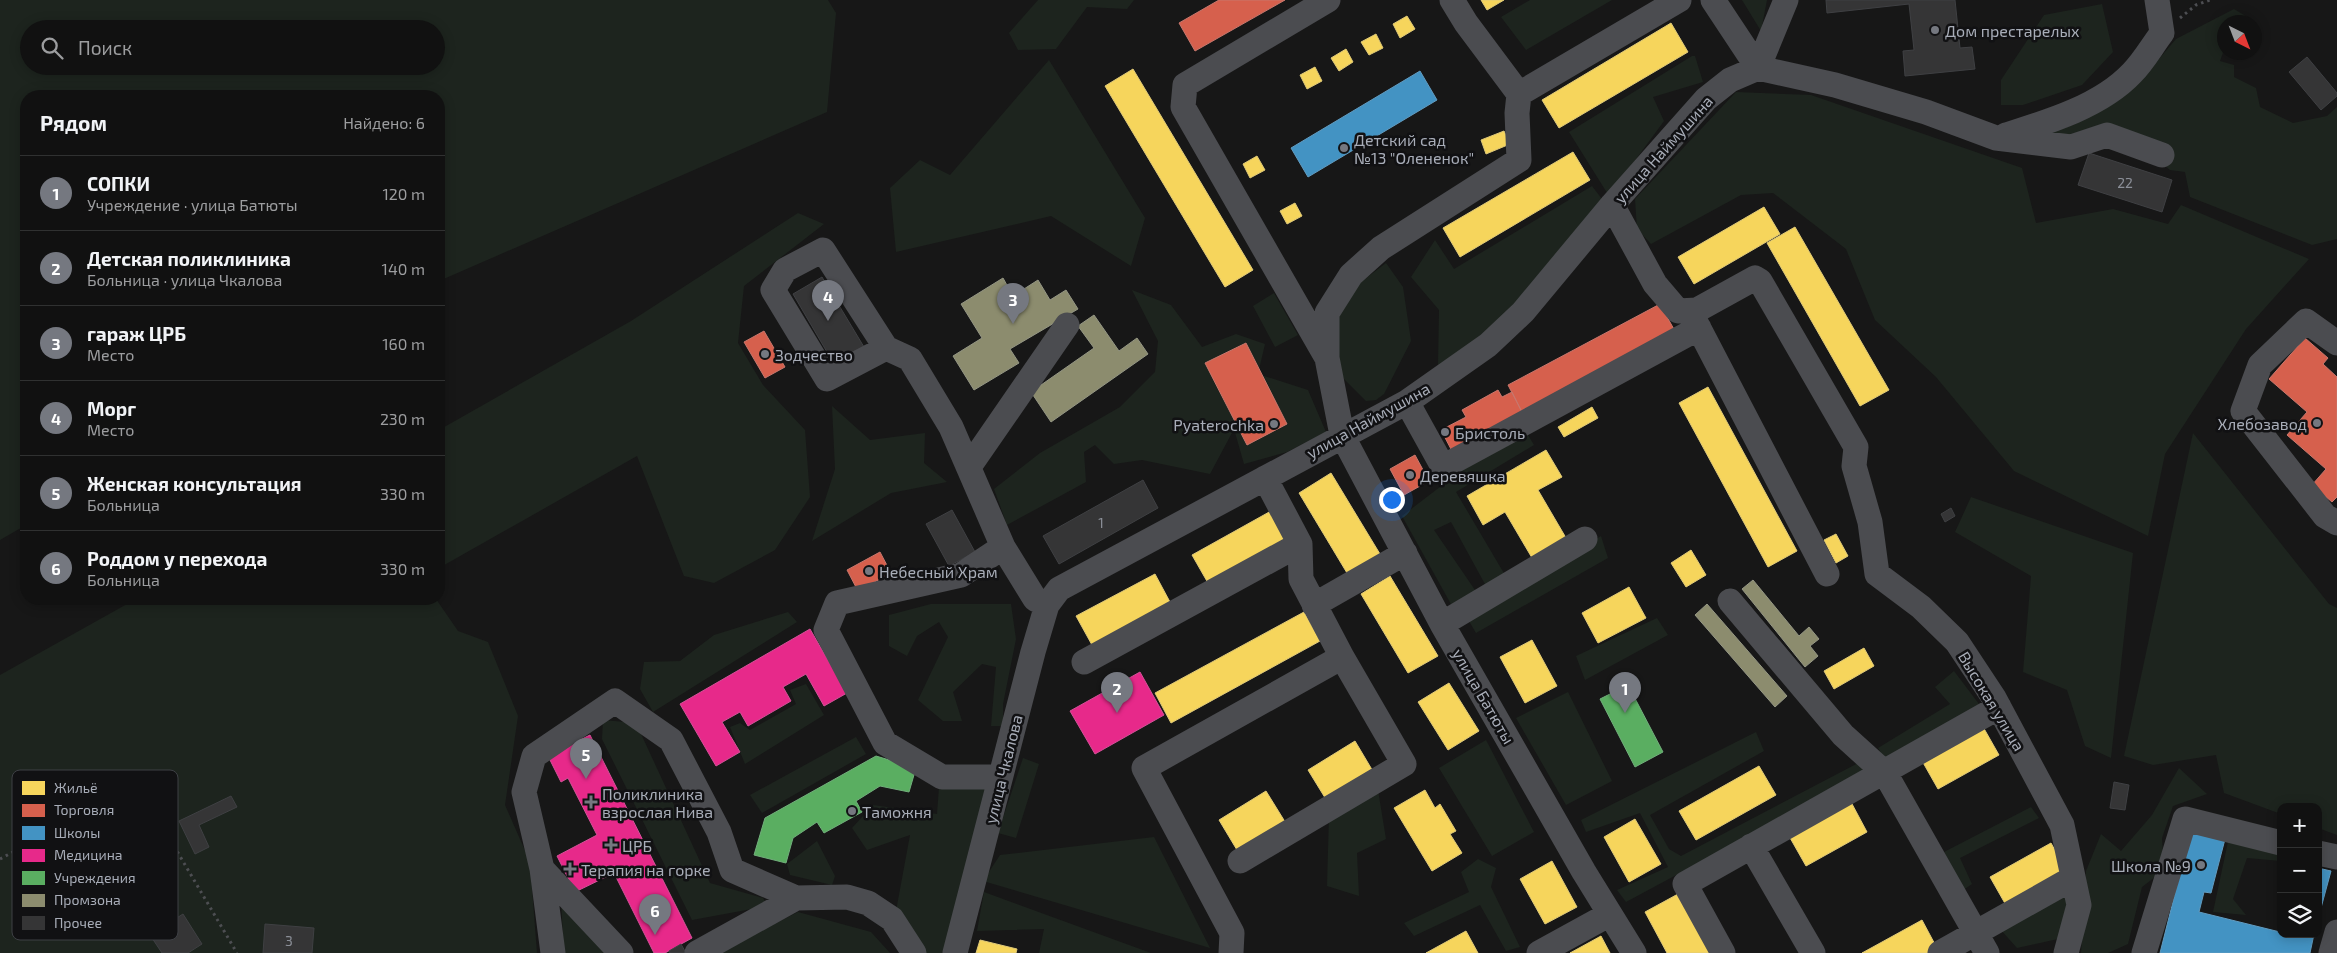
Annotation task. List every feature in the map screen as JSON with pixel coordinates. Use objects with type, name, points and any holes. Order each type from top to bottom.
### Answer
[{"type":"street","points":[[1327,358],[1183,107],[1185,85],[1328,0]]},
{"type":"street","points":[[1327,358],[1327,313],[1351,275],[1381,248],[1519,160],[1517,113],[1519,94],[1466,23],[1452,0]]},
{"type":"street","points":[[1519,94],[1679,0]]},
{"type":"street","points":[[1713,0],[1758,68],[1844,87],[1926,112],[1996,138],[2070,146],[2106,135],[2162,155]]},
{"type":"street","points":[[1758,68],[1786,0]]},
{"type":"street","points":[[1996,138],[2049,122],[2095,101],[2132,73],[2162,33],[2157,0]]},
{"type":"street","name":"улица Наймушина","points":[[1053,597],[1342,435],[1407,402],[1488,346],[1522,312],[1612,205],[1706,100],[1730,80],[1758,68]]},
{"type":"street","points":[[1612,205],[1655,284],[1678,311],[1694,320],[1827,574]]},
{"type":"street","points":[[886,348],[826,378],[773,290],[785,270],[823,250],[886,348],[910,359],[951,427],[1004,547],[1035,598],[1053,597]]},
{"type":"street","name":"Высокая улица","points":[[1694,320],[1697,310],[1755,278],[1760,281],[1856,446],[1854,466],[1870,522],[1878,574],[1922,606],[1957,642],[1999,707],[2062,825],[2079,905],[2066,953]]},
{"type":"street","points":[[1407,402],[1443,466],[1694,320]]},
{"type":"street","points":[[2337,343],[2306,321],[2260,365],[2243,411],[2325,516],[2337,523]]},
{"type":"street","points":[[969,468],[1067,325]]},
{"type":"street","name":"улица Батюты","points":[[1327,358],[1342,435],[1442,624],[1634,953]]},
{"type":"street","points":[[1240,861],[1404,764],[1342,657],[1301,579],[1300,544],[1265,478]]},
{"type":"street","points":[[1442,624],[1585,539]]},
{"type":"street","points":[[1084,662],[1300,544]]},
{"type":"street","points":[[1000,777],[942,777],[885,743],[826,630],[837,603],[961,575],[1004,547]]},
{"type":"street","points":[[1314,605],[1405,553]]},
{"type":"street","name":"улица Чкалова","points":[[956,953],[1000,777],[1053,597]]},
{"type":"street","points":[[1730,601],[1843,735],[1885,773],[1982,943]]},
{"type":"street","points":[[1231,953],[1232,933],[1144,768],[1342,657]]},
{"type":"street","points":[[553,953],[542,869],[524,792],[534,756],[615,701],[672,740],[720,832],[732,870],[796,898],[847,897],[868,903],[892,919],[914,953]]},
{"type":"street","points":[[1723,953],[1685,884],[1885,773],[1999,707]]},
{"type":"street","points":[[2140,949],[2185,819],[2277,842]]},
{"type":"street","points":[[1751,846],[1813,953]]},
{"type":"street","points":[[2322,854],[2337,857]]},
{"type":"street","points":[[542,869],[621,953]]},
{"type":"street","points":[[1940,953],[1982,943],[2073,878]]},
{"type":"street","points":[[696,953],[796,898]]},
{"type":"street","points":[[1542,952],[1610,914]]},
{"type":"street","points":[[2331,953],[2337,932]]},
{"type":"path","points":[[2162,33],[2196,5],[2210,0]]},
{"type":"path","points":[[0,859],[12,853]]},
{"type":"path","points":[[178,853],[237,953]]},
{"type":"shaded area","points":[[0,0],[828,0],[836,13],[827,112],[445,278],[445,90],[20,90],[20,528],[0,540]]},
{"type":"shaded area","points":[[1038,0],[1134,0],[1127,9],[1087,7],[1056,49],[1018,50],[1009,33]]},
{"type":"shaded area","points":[[1530,0],[1612,0],[1526,50],[1501,17]]},
{"type":"shaded area","points":[[1742,0],[1767,0],[1761,31]]},
{"type":"shaded area","points":[[2102,4],[2113,52],[2082,85],[2023,105],[2001,105],[2001,80],[2044,15]]},
{"type":"shaded area","points":[[2234,9],[2244,15],[2222,15]]},
{"type":"shaded area","points":[[2217,18],[2217,60],[2234,65],[2234,77],[2256,88],[2260,107],[2293,123],[2327,116],[2337,107],[2337,239],[2312,245],[2190,197],[2185,172],[2170,170],[2148,152],[2023,140],[2073,125],[2116,102],[2147,73],[2176,39]]},
{"type":"shaded area","points":[[1692,56],[1695,56],[1703,82],[1653,97],[1664,121],[1609,196],[1569,132]]},
{"type":"shaded area","points":[[1049,60],[1145,218],[1131,266],[1051,216],[896,252],[890,188],[920,160],[950,175]]},
{"type":"shaded area","points":[[1736,92],[1811,95],[2022,168],[2036,223],[2113,209],[2168,224],[2181,205],[2309,259],[2246,329],[2165,454],[2148,536],[2014,471],[1936,377],[1875,320],[1846,249],[1773,193],[1741,195],[1651,244],[1637,229],[1635,199]]},
{"type":"shaded area","points":[[1592,186],[1605,203],[1511,314],[1477,342],[1438,365],[1439,310],[1411,277],[1435,240],[1454,269]]},
{"type":"shaded area","points":[[798,213],[824,224],[744,286],[738,343],[763,385],[805,430],[810,497],[775,550],[714,583],[684,576],[637,456],[445,565],[445,427],[631,321]]},
{"type":"shaded area","points":[[1386,263],[1403,287],[1411,341],[1384,394],[1376,400],[1366,401],[1344,379],[1330,345],[1330,314],[1353,288]]},
{"type":"shaded area","points":[[1132,290],[1171,305],[1202,347],[1236,334],[1265,344],[1258,374],[1308,390],[1326,432],[1287,452],[1244,464],[1234,429],[1210,474],[1142,460],[1114,464],[1095,445],[1084,452],[1086,482],[1007,525],[994,489],[1040,453],[1120,407],[1155,372],[1158,341]]},
{"type":"shaded area","points":[[1274,293],[1298,335],[1275,347],[1253,306]]},
{"type":"shaded area","points":[[832,406],[870,440],[925,433],[924,463],[947,482],[891,493],[812,541],[835,469]]},
{"type":"shaded area","points":[[2193,433],[2329,604],[2337,608],[2337,835],[2322,829],[2322,803],[2277,803],[2277,813],[2224,793],[2216,755],[2153,765],[2124,756]]},
{"type":"shaded area","points":[[1528,435],[1534,445],[1456,492],[1505,575],[1486,586],[1451,522],[1434,530],[1477,593],[1452,606],[1402,516],[1466,467]]},
{"type":"shaded area","points":[[1971,497],[2133,553],[2111,758],[2085,746],[2067,690],[2023,672],[2031,576],[1955,532]]},
{"type":"shaded area","points":[[1601,536],[1608,558],[1476,633],[1466,616]]},
{"type":"shaded area","points":[[931,604],[1011,604],[1016,639],[1003,704],[1003,726],[991,726],[996,667],[982,664],[953,692],[962,721],[943,721],[918,700],[948,637],[939,622],[917,636],[907,656],[889,646],[889,615]]},
{"type":"shaded area","points":[[125,605],[440,605],[458,631],[488,642],[518,716],[505,805],[530,862],[537,953],[0,953],[0,675]]},
{"type":"shaded area","points":[[788,612],[797,622],[653,712],[640,689],[644,662],[680,661],[714,635]]},
{"type":"shaded area","points":[[1657,618],[1668,635],[1585,680],[1576,656]]},
{"type":"shaded area","points":[[1954,671],[1982,708],[1884,758],[1878,748],[1950,704],[1935,687]]},
{"type":"shaded area","points":[[806,684],[824,715],[745,764],[730,727],[740,723],[750,730],[796,704],[790,690]]},
{"type":"shaded area","points":[[1568,692],[1612,781],[1566,805],[1516,718]]},
{"type":"shaded area","points":[[603,720],[636,723],[710,883],[763,898],[768,906],[692,920],[602,739]]},
{"type":"shaded area","points":[[1756,732],[1764,751],[1650,815],[1669,849],[1681,856],[1862,761],[1872,770],[1626,902],[1617,890],[1668,867],[1640,813],[1586,832],[1581,820]]},
{"type":"shaded area","points":[[856,737],[866,754],[762,813],[750,795]]},
{"type":"shaded area","points":[[1486,740],[1534,832],[1492,856],[1439,768]]},
{"type":"shaded area","points":[[1023,758],[1039,764],[1016,838],[998,833]]},
{"type":"shaded area","points":[[2179,768],[2207,794],[2173,806],[2162,838],[2164,870],[2142,887],[2128,944],[2108,953],[2081,953],[2086,871],[2101,834],[2121,851],[2152,815]]},
{"type":"shaded area","points":[[989,786],[947,953],[924,953],[896,911],[910,835],[867,850],[852,828],[873,805],[937,814],[939,787]]},
{"type":"shaded area","points":[[1378,790],[1386,839],[1357,853],[1359,896],[1327,886],[1329,815]]},
{"type":"shaded area","points":[[2031,807],[2039,818],[1960,858],[1972,884],[1962,891],[1944,852]]},
{"type":"shaded area","points":[[1154,837],[1210,948],[983,881],[1000,855]]},
{"type":"shaded area","points":[[2229,837],[2277,845],[2277,861],[2247,858],[2233,899],[2246,915],[2213,912]]},
{"type":"shaded area","points":[[817,841],[835,876],[832,885],[790,875],[787,864]]},
{"type":"shaded area","points":[[1478,859],[1496,868],[1491,887],[1520,947],[1506,951],[1480,905],[1414,936],[1404,923],[1469,892],[1461,872]]},
{"type":"shaded area","points":[[2065,888],[2071,907],[2058,939],[2017,948],[2000,929]]},
{"type":"shaded area","points":[[984,892],[1151,953],[1039,953],[1044,929],[977,931]]},
{"type":"shaded area","points":[[561,900],[607,953],[564,953]]},
{"type":"shaded area","points":[[798,912],[871,932],[890,953],[717,953]]},
{"type":"building: Жильё","points":[[1481,0],[1504,0],[1487,10]]},
{"type":"building: Жильё","points":[[1407,16],[1415,29],[1400,38],[1393,24]]},
{"type":"building: Жильё","points":[[1671,23],[1688,52],[1559,128],[1542,100]]},
{"type":"building: Жильё","points":[[1376,34],[1383,48],[1369,55],[1361,42]]},
{"type":"building: Жильё","points":[[1346,49],[1353,62],[1339,71],[1331,58]]},
{"type":"building: Жильё","points":[[1315,67],[1322,81],[1307,89],[1300,75]]},
{"type":"building: Жильё","points":[[1133,69],[1253,270],[1225,287],[1105,86]]},
{"type":"building: Жильё","points":[[1504,131],[1510,144],[1486,154],[1481,140]]},
{"type":"building: Жильё","points":[[1573,152],[1590,180],[1460,257],[1443,228]]},
{"type":"building: Жильё","points":[[1257,156],[1265,170],[1250,178],[1243,164]]},
{"type":"building: Жильё","points":[[1295,203],[1302,216],[1287,224],[1280,211]]},
{"type":"building: Жильё","points":[[1764,207],[1780,234],[1694,284],[1678,257]]},
{"type":"building: Жильё","points":[[1795,227],[1889,390],[1860,406],[1767,243]]},
{"type":"building: Жильё","points":[[1708,387],[1797,551],[1768,567],[1679,403]]},
{"type":"building: Жильё","points":[[1592,407],[1598,418],[1564,437],[1558,427]]},
{"type":"building: Жильё","points":[[1546,450],[1562,477],[1538,490],[1569,543],[1535,563],[1505,512],[1483,525],[1467,496]]},
{"type":"building: Жильё","points":[[1331,473],[1380,554],[1347,573],[1299,493]]},
{"type":"building: Жильё","points":[[1271,511],[1287,539],[1208,583],[1192,555]]},
{"type":"building: Жильё","points":[[1836,534],[1848,556],[1836,563],[1824,540]]},
{"type":"building: Жильё","points":[[1691,550],[1706,575],[1686,587],[1671,563]]},
{"type":"building: Жильё","points":[[1155,574],[1170,602],[1092,645],[1076,616]]},
{"type":"building: Жильё","points":[[1390,576],[1438,656],[1408,673],[1361,594]]},
{"type":"building: Жильё","points":[[1629,587],[1646,618],[1598,643],[1582,613]]},
{"type":"building: Жильё","points":[[1304,612],[1320,641],[1171,723],[1155,693]]},
{"type":"building: Жильё","points":[[1532,640],[1557,686],[1525,703],[1500,657]]},
{"type":"building: Жильё","points":[[1864,648],[1874,666],[1834,689],[1824,671]]},
{"type":"building: Жильё","points":[[1449,683],[1479,731],[1448,750],[1418,702]]},
{"type":"building: Жильё","points":[[1982,725],[1999,755],[1938,789],[1921,759]]},
{"type":"building: Жильё","points":[[1355,741],[1374,773],[1327,801],[1308,770]]},
{"type":"building: Жильё","points":[[1759,766],[1776,795],[1696,840],[1679,811]]},
{"type":"building: Жильё","points":[[1425,790],[1435,808],[1440,804],[1456,831],[1450,834],[1462,853],[1432,871],[1394,808]]},
{"type":"building: Жильё","points":[[1266,791],[1287,825],[1240,855],[1219,820]]},
{"type":"building: Жильё","points":[[1851,802],[1867,832],[1806,866],[1789,836]]},
{"type":"building: Жильё","points":[[1635,819],[1661,864],[1629,882],[1604,837]]},
{"type":"building: Жильё","points":[[2051,843],[2068,873],[2007,907],[1990,877]]},
{"type":"building: Жильё","points":[[1552,861],[1577,907],[1545,924],[1520,879]]},
{"type":"building: Жильё","points":[[1678,894],[1710,953],[1667,953],[1645,912]]},
{"type":"building: Жильё","points":[[1922,920],[1938,950],[1932,953],[1862,953]]},
{"type":"building: Жильё","points":[[1466,931],[1478,953],[1426,953]]},
{"type":"building: Жильё","points":[[1601,936],[1610,953],[1570,953]]},
{"type":"building: Жильё","points":[[980,940],[1017,949],[1016,953],[976,953]]},
{"type":"building: Торговля","points":[[1219,0],[1285,0],[1195,51],[1179,23]]},
{"type":"building: Торговля","points":[[1660,304],[1676,333],[1524,416],[1508,385]]},
{"type":"building: Торговля","name":"Зодчество","points":[[764,331],[785,367],[765,378],[744,342]]},
{"type":"building: Торговля","name":"Хлебозавод","points":[[2305,338],[2328,358],[2323,364],[2337,377],[2337,497],[2332,502],[2312,485],[2326,469],[2287,435],[2307,412],[2269,379]]},
{"type":"building: Торговля","points":[[1246,343],[1287,424],[1247,445],[1205,363]]},
{"type":"building: Торговля","points":[[1498,390],[1502,397],[1512,392],[1524,416],[1453,453],[1441,430],[1466,417],[1462,410]]},
{"type":"building: Торговля","name":"Деревяшка","points":[[1415,455],[1429,481],[1404,495],[1390,469]]},
{"type":"building: Торговля","name":"Небесный Храм","points":[[880,552],[891,573],[858,591],[847,570]]},
{"type":"building: Школы","points":[[1420,71],[1437,100],[1308,177],[1291,148]]},
{"type":"building: Школы","name":"Школа №9","points":[[2191,830],[2225,839],[2211,893],[2204,892],[2199,912],[2277,931],[2277,938],[2313,938],[2310,953],[2160,953]]},
{"type":"building: Школы","points":[[2322,869],[2331,871],[2322,904]]},
{"type":"building: Медицина","points":[[810,629],[847,693],[824,706],[806,674],[783,687],[791,701],[748,726],[740,712],[722,722],[740,752],[716,766],[680,704]]},
{"type":"building: Медицина","points":[[1140,672],[1164,715],[1095,754],[1070,711]]},
{"type":"building: Медицина","name":"ЦРБ","points":[[590,735],[692,938],[665,953],[654,953],[614,873],[575,892],[557,856],[597,835],[568,778],[561,782],[548,756]]},
{"type":"building: Учреждения","points":[[1628,685],[1663,752],[1635,767],[1600,699]]},
{"type":"building: Учреждения","points":[[876,756],[916,768],[909,792],[880,786],[856,801],[862,812],[824,833],[817,822],[793,838],[786,863],[754,855],[765,818]]},
{"type":"building: Промзона","points":[[1003,278],[1013,296],[1038,280],[1050,300],[1066,290],[1078,309],[1010,349],[1019,363],[974,390],[953,356],[982,338],[961,304]]},
{"type":"building: Промзона","points":[[1094,315],[1119,351],[1137,338],[1148,354],[1051,422],[1031,392],[1094,348],[1078,326]]},
{"type":"building: Промзона","points":[[1753,580],[1799,636],[1809,627],[1819,639],[1810,646],[1818,656],[1805,667],[1742,589]]},
{"type":"building: Промзона","points":[[1707,604],[1787,696],[1775,707],[1695,615]]},
{"type":"building: Прочее","name":"Дом престарелых","points":[[1826,0],[1955,0],[1960,48],[1972,47],[1975,69],[1905,76],[1903,51],[1914,50],[1909,4],[1827,13]]},
{"type":"building: Прочее","points":[[2307,57],[2337,93],[2337,96],[2321,110],[2289,72]]},
{"type":"building: Прочее","points":[[2089,153],[2172,180],[2162,212],[2078,185]]},
{"type":"building: Прочее","points":[[822,277],[864,347],[834,364],[793,294]]},
{"type":"building: Прочее","points":[[1143,480],[1158,508],[1059,564],[1043,536]]},
{"type":"building: Прочее","points":[[1951,508],[1955,516],[1945,522],[1941,514]]},
{"type":"building: Прочее","points":[[952,510],[975,552],[949,566],[926,524]]},
{"type":"building: Прочее","points":[[2114,782],[2129,785],[2125,810],[2110,808]]},
{"type":"building: Прочее","points":[[231,796],[237,807],[199,825],[209,847],[195,854],[179,821]]},
{"type":"building: Прочее","points":[[183,914],[202,944],[188,953],[162,953],[153,940],[178,940],[178,917]]},
{"type":"building: Прочее","points":[[265,924],[314,928],[312,953],[263,953]]},
{"type":"building: Прочее","points":[[681,944],[686,953],[670,953],[669,951]]},
{"type":"place","name":"Дом престарелых","points":[[1935,30]]},
{"type":"place","name":"Детский сад №13 \"Олененок\"","points":[[1344,148]]},
{"type":"place","name":"Морг","points":[[828,321]]},
{"type":"place","name":"гараж ЦРБ","points":[[1013,324]]},
{"type":"place","name":"Зодчество","points":[[765,354]]},
{"type":"place","name":"Хлебозавод","points":[[2317,423]]},
{"type":"place","name":"Pyaterochka","points":[[1274,424]]},
{"type":"place","name":"Бристоль","points":[[1445,432]]},
{"type":"place","name":"Деревяшка","points":[[1410,475]]},
{"type":"place","name":"Небесный Храм","points":[[869,571]]},
{"type":"place","name":"Детская поликлиника","points":[[1117,713]]},
{"type":"place","name":"СОПКИ","points":[[1625,713]]},
{"type":"place","name":"Женская консультация","points":[[586,779]]},
{"type":"place","name":"Поликлиника взрослая Нива","points":[[591,802]]},
{"type":"place","name":"Таможня","points":[[852,811]]},
{"type":"place","name":"ЦРБ","points":[[611,845]]},
{"type":"place","name":"Школа №9","points":[[2201,865]]},
{"type":"place","name":"Терапия на горке","points":[[570,869]]},
{"type":"place","name":"Роддом у перехода","points":[[655,935]]}]
